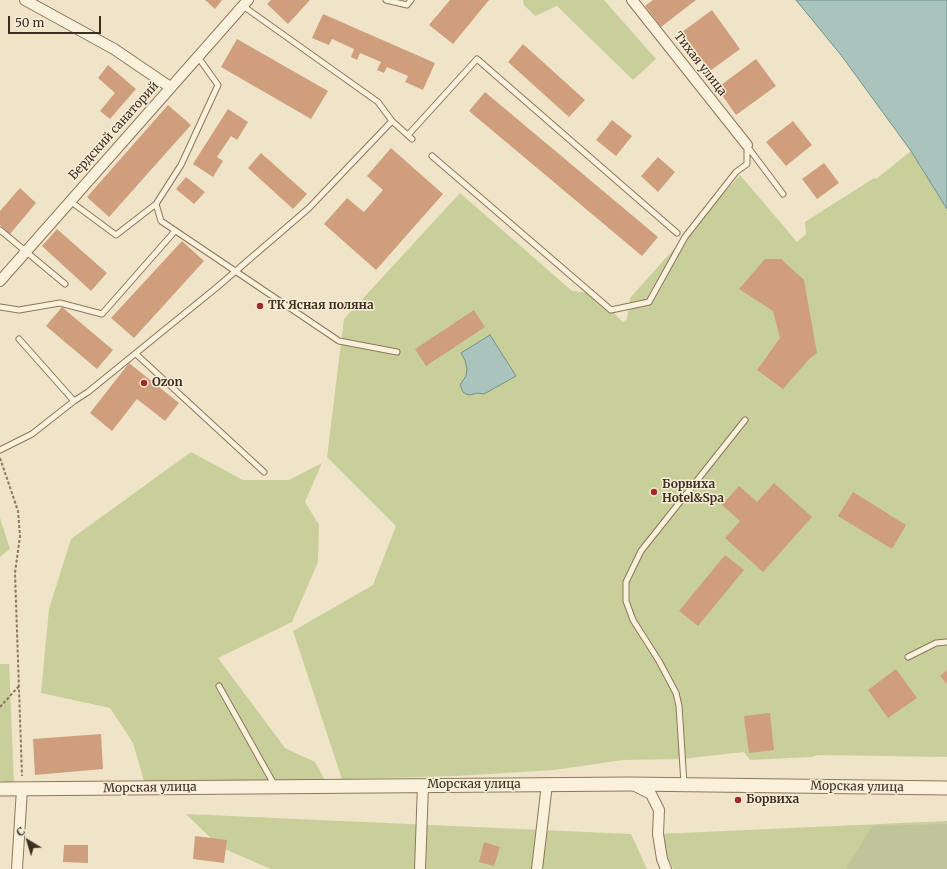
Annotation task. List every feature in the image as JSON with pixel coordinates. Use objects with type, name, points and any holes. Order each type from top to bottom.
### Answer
[{"type":"street","points":[[25,0],[114,49],[170,87]]},
{"type":"street","name":"Тихая улица","points":[[632,0],[747,145]]},
{"type":"street","name":"Бердский санаторий","points":[[0,281],[245,3]]},
{"type":"street","points":[[536,869],[548,784]]},
{"type":"street","name":"Морская улица","points":[[0,789],[548,784],[684,784],[947,788]]},
{"type":"street","points":[[630,784],[651,794],[659,810],[658,834],[662,859],[666,869]]},
{"type":"street","points":[[420,869],[422,785]]},
{"type":"street","points":[[17,869],[22,789]]},
{"type":"lane","points":[[386,0],[407,5],[411,0]]},
{"type":"lane","points":[[245,3],[378,102],[392,121],[410,137],[477,59],[677,233]]},
{"type":"lane","points":[[69,201],[116,235],[156,204],[181,165],[218,85],[197,56]]},
{"type":"lane","points":[[0,450],[32,434],[88,392],[234,272],[309,208],[392,121]]},
{"type":"lane","points":[[432,156],[611,310],[649,302],[685,237],[736,172],[747,164],[747,145]]},
{"type":"lane","points":[[747,145],[783,194]]},
{"type":"lane","points":[[156,204],[161,221],[234,272],[282,301],[339,340],[397,352]]},
{"type":"lane","points":[[0,230],[65,284]]},
{"type":"lane","points":[[0,306],[18,310],[60,303],[102,314],[175,231]]},
{"type":"lane","points":[[19,339],[74,401]]},
{"type":"lane","points":[[136,354],[264,472]]},
{"type":"lane","points":[[684,784],[679,706],[676,693],[659,661],[633,620],[626,601],[626,582],[641,551],[745,420]]},
{"type":"lane","points":[[908,657],[936,643],[947,642]]},
{"type":"lane","points":[[219,686],[275,786]]},
{"type":"path","points":[[0,457],[18,511],[20,536],[15,572],[22,789]]},
{"type":"path","points":[[0,707],[19,685]]},
{"type":"green space","points":[[523,0],[604,0],[656,59],[633,80],[557,6],[535,16],[524,5]]},
{"type":"green space","name":"Борвиха Hotel&Spa","points":[[911,151],[947,209],[947,757],[818,755],[811,757],[750,760],[744,752],[682,759],[623,760],[554,770],[457,776],[342,779],[293,631],[373,585],[396,526],[327,457],[344,319],[460,193],[572,291],[593,293],[623,322],[627,319],[630,298],[740,175],[797,242],[806,234],[805,222],[874,178],[876,179]]},
{"type":"green space","points":[[191,452],[243,480],[289,480],[322,463],[305,502],[319,525],[318,562],[292,622],[218,658],[285,748],[315,762],[325,780],[144,781],[133,743],[110,708],[41,693],[49,609],[71,539]]},
{"type":"green space","points":[[0,518],[10,549],[0,557]]},
{"type":"green space","points":[[0,664],[9,664],[14,783],[0,781]]},
{"type":"green space","points":[[186,814],[631,834],[647,869],[271,869],[220,847]]},
{"type":"green space","points":[[947,821],[947,869],[673,869],[658,834]]},
{"type":"green space","points":[[947,824],[947,869],[846,869],[872,826]]},
{"type":"water","points":[[796,0],[947,0],[947,209],[911,151],[841,55]]},
{"type":"water","points":[[490,335],[516,376],[484,394],[466,394],[463,392],[460,385],[466,376],[467,369],[465,360],[461,353]]},
{"type":"building","points":[[205,0],[222,0],[215,9]]},
{"type":"building","points":[[271,0],[310,0],[288,24],[267,4]]},
{"type":"building","points":[[450,0],[489,0],[453,44],[429,25]]},
{"type":"building","points":[[653,0],[696,0],[661,27],[645,6]]},
{"type":"building","points":[[712,10],[740,49],[710,71],[682,32]]},
{"type":"building","points":[[323,14],[435,63],[423,90],[405,82],[408,76],[387,67],[384,73],[377,70],[381,62],[360,53],[357,60],[351,57],[354,49],[332,39],[329,45],[312,38]]},
{"type":"building","points":[[237,39],[328,91],[311,119],[221,67]]},
{"type":"building","points":[[523,44],[585,100],[569,117],[508,62]]},
{"type":"building","points":[[756,59],[776,86],[736,115],[717,88]]},
{"type":"building","points":[[108,65],[136,89],[110,119],[100,111],[115,93],[98,78]]},
{"type":"building","points":[[485,92],[658,237],[642,256],[469,111]]},
{"type":"building","points":[[168,105],[191,125],[109,217],[87,197]]},
{"type":"building","points":[[228,109],[248,122],[237,140],[231,136],[217,157],[223,161],[213,177],[193,164]]},
{"type":"building","points":[[612,120],[632,136],[616,156],[596,140]]},
{"type":"building","points":[[793,121],[812,145],[786,166],[766,142]]},
{"type":"building","points":[[391,148],[443,194],[376,270],[324,224],[347,198],[364,212],[383,190],[367,176]]},
{"type":"building","points":[[261,153],[307,194],[293,209],[248,168]]},
{"type":"building","points":[[658,157],[675,172],[658,192],[641,176]]},
{"type":"building","points":[[824,163],[839,183],[817,199],[802,179]]},
{"type":"building","points":[[186,177],[205,192],[194,204],[176,189]]},
{"type":"building","points":[[20,188],[36,203],[10,234],[0,225],[0,211]]},
{"type":"building","points":[[57,229],[107,273],[91,291],[42,246]]},
{"type":"building","points":[[182,241],[204,261],[134,338],[111,318]]},
{"type":"building","points":[[765,259],[781,259],[804,280],[817,353],[810,358],[783,389],[757,370],[780,338],[773,311],[739,289]]},
{"type":"building","points":[[62,307],[113,350],[97,369],[46,326]]},
{"type":"building","points":[[474,310],[485,327],[426,366],[415,349]]},
{"type":"building","points":[[129,363],[179,403],[165,421],[137,399],[112,431],[90,413]]},
{"type":"building","points":[[774,483],[812,517],[763,572],[725,538],[740,521],[722,505],[739,486],[757,502]]},
{"type":"building","points":[[853,492],[906,525],[892,549],[838,516]]},
{"type":"building","points":[[725,555],[744,570],[698,626],[679,611]]},
{"type":"building","points":[[896,669],[917,698],[888,718],[868,690]]},
{"type":"building","points":[[947,670],[947,684],[940,676]]},
{"type":"building","points":[[770,713],[774,750],[749,753],[744,716]]},
{"type":"building","points":[[101,734],[103,769],[35,775],[33,739]]},
{"type":"building","points":[[195,836],[227,840],[224,863],[193,859]]},
{"type":"building","points":[[484,842],[500,847],[494,866],[479,862]]},
{"type":"building","points":[[64,845],[88,845],[88,863],[63,862]]},
{"type":"place","name":"ТК Ясная поляна","points":[[260,306]]},
{"type":"place","name":"Ozon","points":[[144,383]]},
{"type":"place","name":"Борвиха Hotel&Spa","points":[[654,492]]},
{"type":"place","name":"Борвиха","points":[[738,800]]}]
